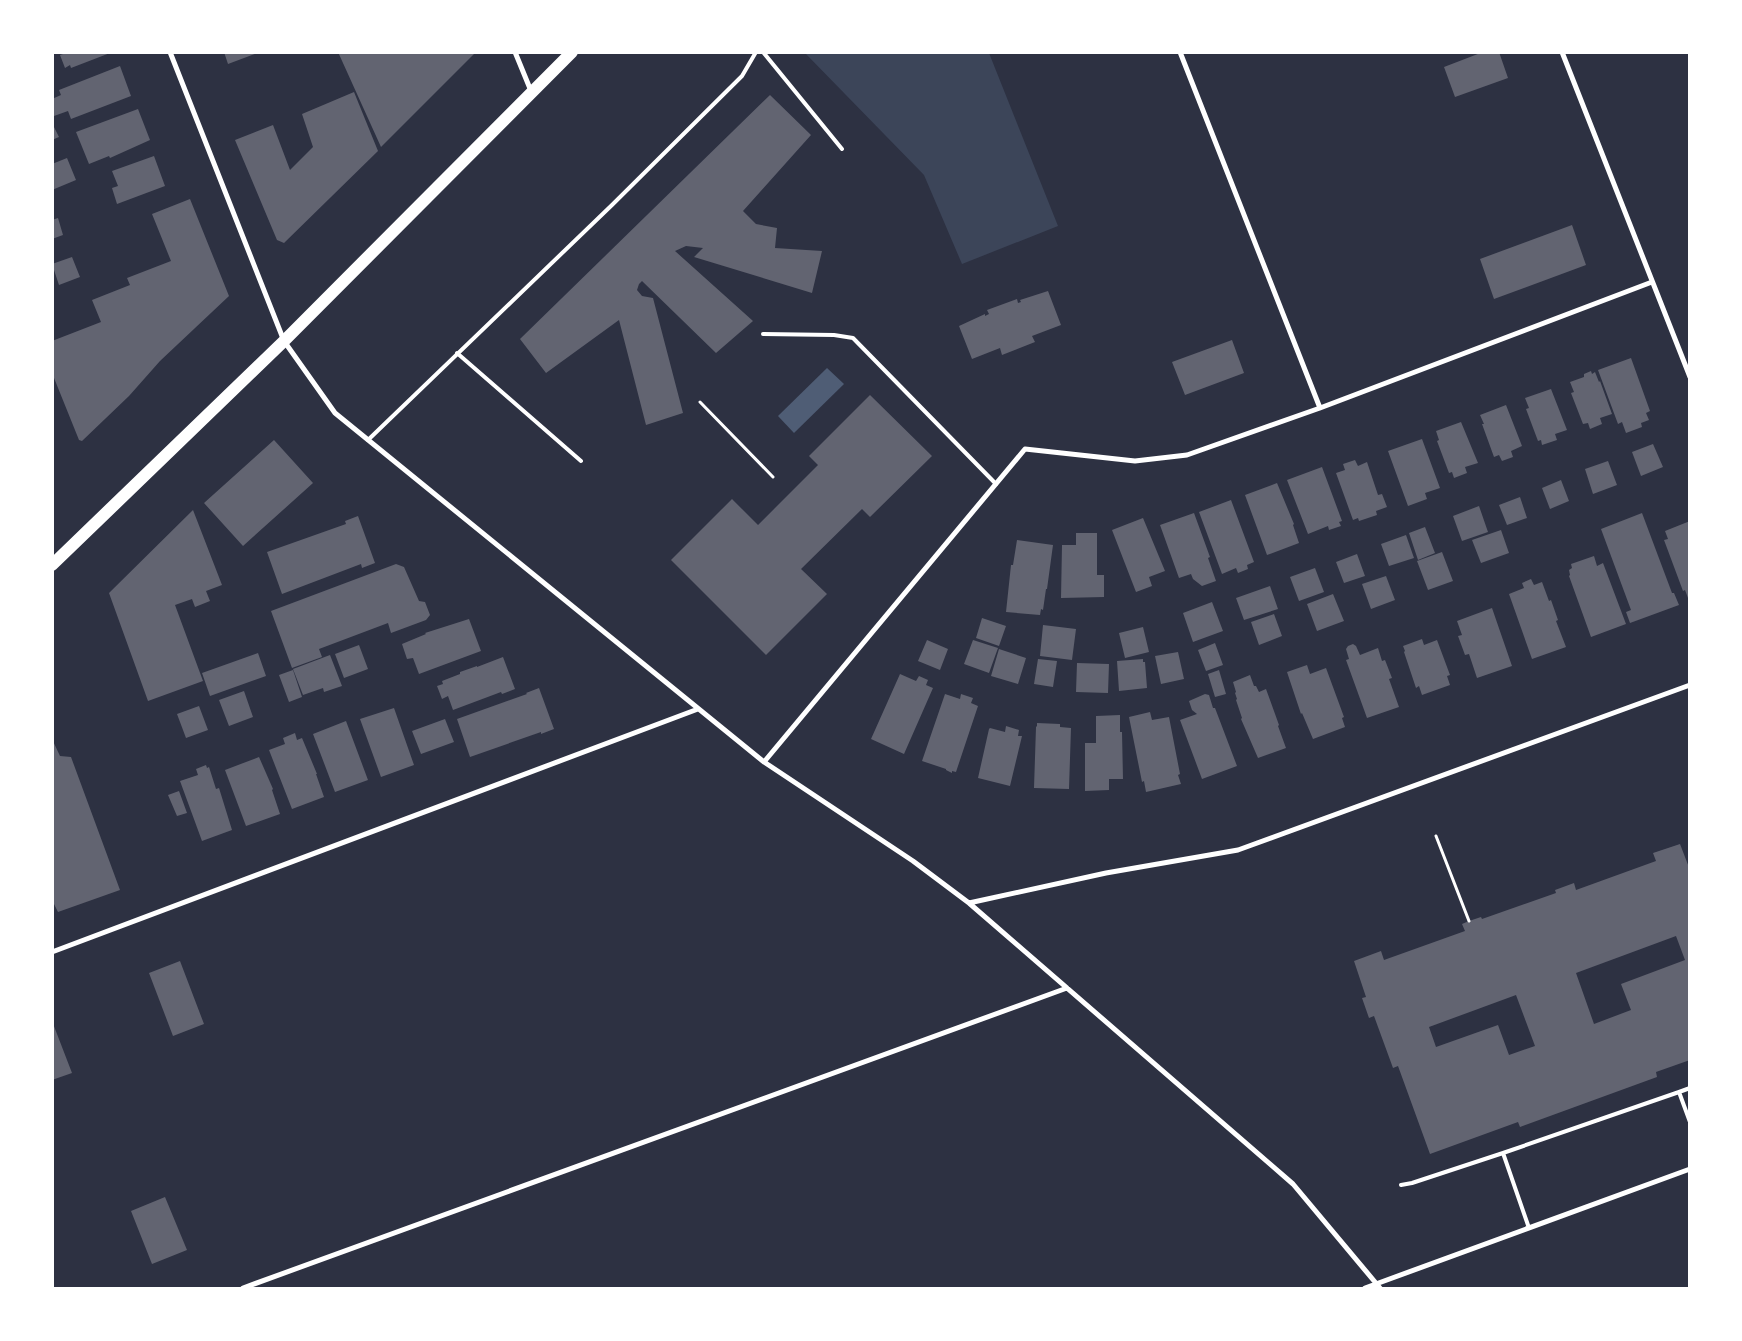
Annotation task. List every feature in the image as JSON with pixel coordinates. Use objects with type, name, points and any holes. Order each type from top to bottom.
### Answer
[{"type":"main road","points":[[52,565],[284,341],[572,52]]},
{"type":"street","points":[[170,52],[284,341],[335,413],[764,762],[913,861],[969,903],[1293,1184],[1379,1286]]},
{"type":"street","points":[[515,52],[531,92]]},
{"type":"street","points":[[1180,52],[1320,408]]},
{"type":"street","points":[[1562,52],[1689,373]]},
{"type":"street","points":[[764,762],[1025,449],[1135,461],[1187,455],[1320,408],[1652,282]]},
{"type":"street","points":[[969,903],[1106,873],[1238,850],[1690,684]]},
{"type":"street","points":[[52,952],[698,710]]},
{"type":"street","points":[[244,1288],[1068,988]]},
{"type":"street","points":[[1365,1288],[1379,1286],[1690,1169]]},
{"type":"lane","points":[[368,440],[612,205],[742,76],[756,52]]},
{"type":"lane","points":[[763,52],[842,149]]},
{"type":"lane","points":[[763,334],[834,335],[853,338],[996,484]]},
{"type":"lane","points":[[457,353],[581,461]]},
{"type":"lane","points":[[1401,1185],[1503,1153],[1690,1088]]},
{"type":"lane","points":[[1679,1092],[1690,1122]]},
{"type":"lane","points":[[1503,1153],[1529,1228]]},
{"type":"path","points":[[700,402],[773,477]]},
{"type":"path","points":[[1436,836],[1469,921]]},
{"type":"shaded area","points":[[805,53],[989,53],[1058,226],[962,264],[924,175]]},
{"type":"shaded area","points":[[827,368],[844,384],[794,433],[778,416]]},
{"type":"building","points":[[63,52],[110,53],[71,68],[70,65],[65,68],[60,55]]},
{"type":"building","points":[[224,52],[257,52],[257,53],[228,64]]},
{"type":"building","points":[[338,52],[476,52],[381,147]]},
{"type":"building","points":[[1483,52],[1499,52],[1508,78],[1455,97],[1444,67]]},
{"type":"building","points":[[120,66],[131,96],[71,119],[68,111],[54,116],[52,99],[61,95],[59,90]]},
{"type":"building","points":[[354,92],[378,151],[284,243],[277,240],[235,140],[273,125],[290,170],[313,147],[302,114]]},
{"type":"building","points":[[770,95],[811,135],[743,211],[756,224],[777,228],[775,248],[822,251],[812,293],[694,257],[703,248],[686,246],[675,251],[753,321],[716,353],[642,281],[639,284],[637,290],[642,296],[653,298],[683,413],[646,425],[619,320],[546,373],[520,339]]},
{"type":"building","points":[[138,109],[150,140],[110,158],[109,156],[89,164],[76,132]]},
{"type":"building","points":[[52,123],[59,137],[52,140]]},
{"type":"building","points":[[154,156],[165,186],[117,204],[112,188],[118,186],[112,171]]},
{"type":"building","points":[[67,158],[76,180],[52,190],[52,164]]},
{"type":"building","points":[[190,199],[229,296],[160,361],[129,396],[82,441],[79,440],[52,373],[52,341],[101,322],[92,300],[130,285],[127,278],[171,261],[152,214]]},
{"type":"building","points":[[58,218],[63,235],[52,239],[52,220]]},
{"type":"building","points":[[1572,225],[1586,265],[1494,299],[1480,259]]},
{"type":"building","points":[[72,257],[80,277],[59,285],[52,264]]},
{"type":"building","points":[[1048,291],[1061,325],[1032,336],[1035,342],[1002,355],[1000,348],[972,359],[959,326],[989,314],[987,310],[1017,299],[1018,303],[1021,302],[1020,300]]},
{"type":"building","points":[[1232,340],[1244,373],[1185,395],[1172,362]]},
{"type":"building","points":[[1631,358],[1650,411],[1646,413],[1649,420],[1641,423],[1642,427],[1626,433],[1622,422],[1618,424],[1598,370]]},
{"type":"building","points":[[1591,371],[1592,374],[1595,372],[1600,381],[1612,414],[1600,418],[1602,424],[1590,429],[1588,423],[1583,424],[1571,393],[1574,392],[1570,382],[1584,377],[1584,374]]},
{"type":"building","points":[[1551,389],[1567,430],[1555,434],[1557,440],[1542,445],[1541,440],[1538,441],[1526,409],[1529,408],[1525,398]]},
{"type":"building","points":[[870,395],[932,456],[870,517],[862,509],[801,569],[827,594],[766,655],[671,560],[732,499],[758,525],[818,465],[809,456]]},
{"type":"building","points":[[1506,405],[1522,446],[1511,451],[1513,457],[1502,461],[1499,455],[1494,457],[1480,415]]},
{"type":"building","points":[[1461,422],[1478,463],[1465,467],[1467,473],[1454,478],[1452,472],[1449,473],[1437,441],[1439,440],[1436,431]]},
{"type":"building","points":[[1422,439],[1440,488],[1425,493],[1427,499],[1408,506],[1388,451]]},
{"type":"building","points":[[274,440],[313,483],[243,546],[204,503]]},
{"type":"building","points":[[1653,444],[1663,467],[1641,476],[1632,452]]},
{"type":"building","points":[[1355,460],[1358,466],[1367,462],[1378,495],[1382,494],[1387,507],[1376,511],[1377,515],[1359,521],[1358,518],[1353,520],[1336,473],[1345,470],[1343,464]]},
{"type":"building","points":[[1608,461],[1617,485],[1593,494],[1585,469]]},
{"type":"building","points":[[1322,467],[1342,521],[1339,522],[1341,526],[1329,530],[1328,526],[1308,534],[1287,480]]},
{"type":"building","points":[[1561,480],[1569,501],[1550,509],[1542,488]]},
{"type":"building","points":[[1277,483],[1294,524],[1299,543],[1267,555],[1245,495]]},
{"type":"building","points":[[1520,497],[1527,518],[1507,525],[1499,505]]},
{"type":"building","points":[[1231,500],[1254,562],[1247,565],[1248,569],[1238,573],[1236,568],[1222,574],[1199,512]]},
{"type":"building","points":[[1479,506],[1488,532],[1462,541],[1453,516]]},
{"type":"building","points":[[193,510],[222,585],[206,591],[210,601],[195,607],[192,599],[175,605],[203,681],[148,701],[109,593]]},
{"type":"building","points":[[1194,513],[1210,557],[1208,558],[1216,581],[1202,586],[1193,579],[1191,574],[1179,578],[1160,525]]},
{"type":"building","points":[[1642,513],[1672,593],[1674,593],[1679,605],[1630,623],[1626,612],[1631,610],[1601,529]]},
{"type":"building","points":[[358,516],[375,563],[362,568],[361,564],[282,594],[267,552],[346,524],[345,521]]},
{"type":"building","points":[[1143,518],[1165,571],[1149,577],[1152,586],[1136,592],[1112,530]]},
{"type":"building","points":[[1690,521],[1690,597],[1688,598],[1685,590],[1683,591],[1664,540],[1668,539],[1665,531]]},
{"type":"building","points":[[1425,527],[1435,553],[1418,560],[1409,533]]},
{"type":"building","points":[[1501,530],[1509,553],[1481,563],[1472,540]]},
{"type":"building","points":[[1076,533],[1097,533],[1097,575],[1104,575],[1104,597],[1061,598],[1062,545],[1076,545]]},
{"type":"building","points":[[1406,535],[1414,558],[1389,566],[1381,544]]},
{"type":"building","points":[[1017,540],[1053,545],[1047,589],[1043,610],[1041,609],[1040,615],[1006,612],[1011,565],[1013,565]]},
{"type":"building","points":[[1442,552],[1453,581],[1428,590],[1417,561]]},
{"type":"building","points":[[1357,554],[1365,576],[1344,583],[1336,562]]},
{"type":"building","points":[[1594,556],[1597,566],[1603,563],[1626,624],[1591,637],[1569,576],[1569,570],[1572,568],[1571,564]]},
{"type":"building","points":[[396,564],[404,567],[419,601],[425,602],[430,615],[426,620],[391,633],[388,623],[319,649],[322,657],[292,668],[271,611]]},
{"type":"building","points":[[1315,568],[1324,592],[1299,601],[1290,577]]},
{"type":"building","points":[[1386,576],[1395,600],[1371,609],[1362,584]]},
{"type":"building","points":[[1531,579],[1534,585],[1542,582],[1549,601],[1551,600],[1558,620],[1556,621],[1566,647],[1532,659],[1509,594],[1524,588],[1522,583]]},
{"type":"building","points":[[1270,586],[1278,609],[1244,620],[1236,598]]},
{"type":"building","points":[[1333,594],[1344,621],[1317,631],[1307,604]]},
{"type":"building","points":[[1212,602],[1223,631],[1193,642],[1183,613]]},
{"type":"building","points":[[1492,608],[1512,666],[1477,678],[1469,654],[1465,655],[1458,636],[1462,635],[1457,621]]},
{"type":"building","points":[[1274,614],[1282,636],[1259,645],[1251,622]]},
{"type":"building","points":[[982,618],[1006,626],[999,646],[976,638]]},
{"type":"building","points":[[469,619],[481,651],[419,674],[413,658],[407,659],[402,644],[425,633]]},
{"type":"building","points":[[1043,625],[1076,629],[1072,660],[1040,656]]},
{"type":"building","points":[[1143,627],[1149,652],[1125,658],[1119,633]]},
{"type":"building","points":[[1422,639],[1424,645],[1437,640],[1450,675],[1447,676],[1450,685],[1422,695],[1419,686],[1416,688],[1403,646]]},
{"type":"building","points":[[927,640],[948,649],[940,670],[918,661]]},
{"type":"building","points":[[973,640],[998,648],[989,673],[964,664]]},
{"type":"building","points":[[1215,643],[1223,665],[1206,671],[1198,650]]},
{"type":"building","points":[[1353,644],[1360,655],[1378,648],[1382,661],[1385,660],[1392,678],[1389,679],[1399,707],[1367,718],[1346,660],[1349,659],[1346,649]]},
{"type":"building","points":[[359,645],[368,669],[344,678],[335,654]]},
{"type":"building","points":[[999,649],[1026,658],[1018,684],[991,676]]},
{"type":"building","points":[[1178,652],[1184,679],[1161,684],[1155,656]]},
{"type":"building","points":[[258,653],[266,676],[210,696],[202,673]]},
{"type":"building","points":[[330,655],[342,686],[324,692],[323,688],[303,695],[293,669]]},
{"type":"building","points":[[503,657],[515,689],[502,694],[501,692],[453,710],[448,696],[442,699],[437,686],[443,684],[442,681],[460,674],[460,672]]},
{"type":"building","points":[[1038,659],[1057,661],[1053,687],[1034,684]]},
{"type":"building","points":[[1143,659],[1143,662],[1145,662],[1147,688],[1119,691],[1117,661]]},
{"type":"building","points":[[1077,663],[1109,664],[1108,693],[1076,692]]},
{"type":"building","points":[[1307,665],[1310,674],[1326,668],[1344,717],[1342,718],[1345,727],[1313,739],[1301,714],[1287,672]]},
{"type":"building","points":[[293,670],[302,697],[289,702],[279,675]]},
{"type":"building","points":[[1219,670],[1226,694],[1215,697],[1208,674]]},
{"type":"building","points":[[900,674],[916,681],[919,676],[928,680],[926,685],[933,688],[904,754],[871,739]]},
{"type":"building","points":[[1250,675],[1254,686],[1256,686],[1259,692],[1266,689],[1286,748],[1258,758],[1241,719],[1233,682]]},
{"type":"building","points":[[539,688],[554,729],[470,757],[457,719]]},
{"type":"building","points":[[244,691],[253,717],[229,726],[219,700]]},
{"type":"building","points":[[945,694],[960,699],[961,694],[973,698],[971,703],[978,706],[956,772],[952,771],[952,773],[922,761]]},
{"type":"building","points":[[1205,694],[1209,695],[1213,708],[1215,708],[1237,766],[1202,779],[1180,720],[1197,714],[1192,710],[1189,701]]},
{"type":"building","points":[[199,706],[208,730],[186,738],[177,714]]},
{"type":"building","points":[[394,708],[414,765],[381,777],[360,719]]},
{"type":"building","points":[[1150,712],[1152,720],[1169,717],[1181,784],[1146,792],[1144,781],[1142,782],[1129,717]]},
{"type":"building","points":[[1120,715],[1123,779],[1109,779],[1109,790],[1085,791],[1085,743],[1096,743],[1096,716]]},
{"type":"building","points":[[445,719],[454,742],[421,754],[412,731]]},
{"type":"building","points":[[346,721],[368,780],[335,792],[313,734]]},
{"type":"building","points":[[1037,723],[1060,724],[1060,727],[1071,728],[1069,789],[1034,788]]},
{"type":"building","points":[[1006,726],[1019,730],[1018,736],[1022,736],[1010,786],[978,778],[989,729],[1005,732]]},
{"type":"building","points":[[295,733],[297,740],[302,738],[324,797],[292,809],[269,750],[285,744],[283,738]]},
{"type":"building","points":[[52,739],[60,756],[71,757],[120,890],[58,912],[52,900]]},
{"type":"building","points":[[259,757],[273,789],[280,814],[246,826],[225,770]]},
{"type":"building","points":[[206,765],[207,768],[209,767],[216,789],[219,788],[232,830],[202,841],[180,781],[198,775],[196,769]]},
{"type":"building","points":[[179,791],[187,813],[177,816],[168,795]]},
{"type":"building","points":[[1680,844],[1690,870],[1690,1060],[1656,1072],[1657,1077],[1520,1127],[1518,1122],[1430,1154],[1398,1066],[1393,1068],[1374,1016],[1369,1018],[1362,998],[1366,997],[1354,961],[1381,951],[1384,960],[1465,931],[1462,924],[1469,921],[1481,917],[1482,919],[1556,893],[1555,890],[1574,883],[1576,890],[1656,861],[1653,853]],"holes":[[[1676,936],[1685,960],[1621,984],[1631,1010],[1594,1024],[1576,973]],[[1516,995],[1535,1046],[1509,1055],[1498,1025],[1436,1047],[1429,1027]]]},
{"type":"building","points":[[180,961],[204,1024],[173,1036],[149,973]]},
{"type":"building","points":[[52,1021],[72,1073],[52,1080]]},
{"type":"building","points":[[165,1197],[187,1250],[152,1264],[131,1211]]}]
